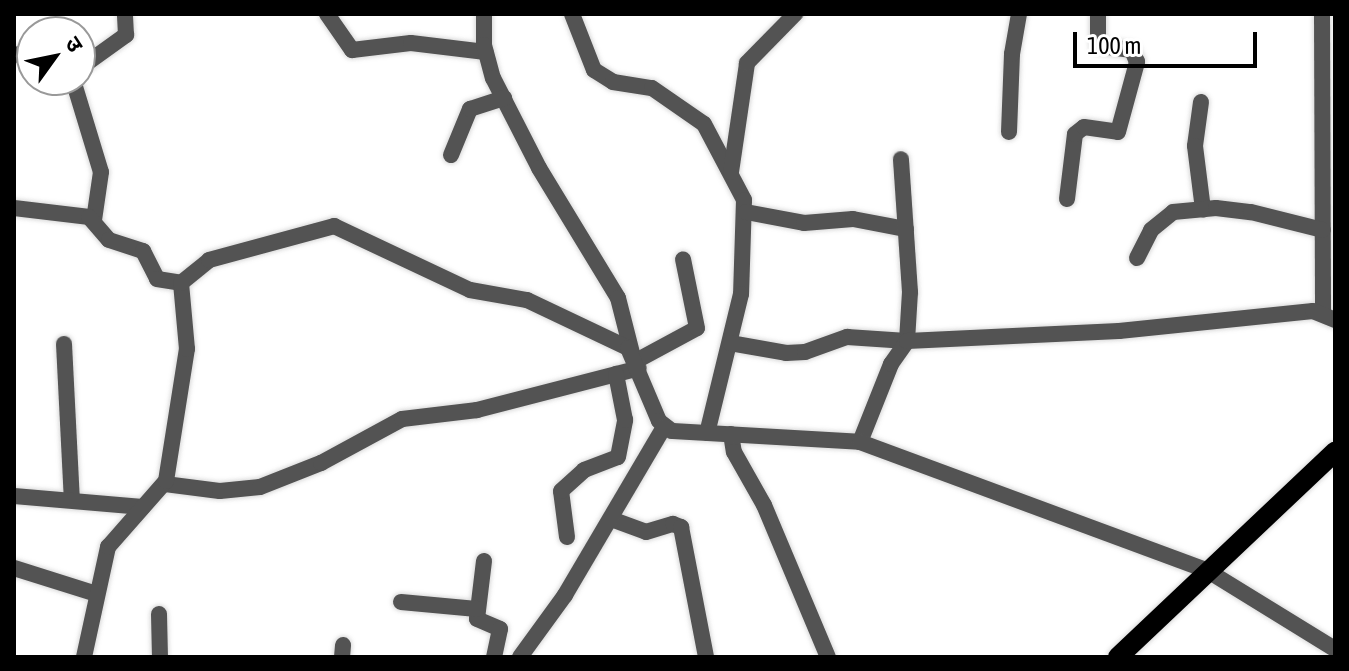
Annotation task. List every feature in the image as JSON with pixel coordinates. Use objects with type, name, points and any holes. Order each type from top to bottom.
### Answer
[{"type":"main road","points":[[1118,657],[1335,452]]},
{"type":"street","points":[[96,57],[126,35],[125,14]]},
{"type":"street","points":[[327,14],[352,50],[411,43],[485,52]]},
{"type":"street","points":[[484,14],[485,52],[504,98],[539,168],[618,298],[636,361],[664,427]]},
{"type":"street","points":[[572,14],[594,70],[613,82],[652,88],[698,118],[731,172],[746,212],[741,294],[707,433]]},
{"type":"street","points":[[731,172],[747,63],[795,14]]},
{"type":"street","points":[[1009,132],[1012,54],[1019,14]]},
{"type":"street","points":[[1067,199],[1075,134],[1084,127],[1118,132],[1137,62],[1132,50],[1098,46],[1098,14]]},
{"type":"street","points":[[730,343],[786,353],[805,352],[847,337],[907,341],[1119,331],[1329,316],[1323,230],[1322,14]]},
{"type":"street","points":[[78,96],[101,172],[94,220]]},
{"type":"street","points":[[451,155],[470,109],[504,98]]},
{"type":"street","points":[[1201,102],[1195,146],[1203,209]]},
{"type":"street","points":[[860,442],[891,364],[907,341],[906,229],[901,159]]},
{"type":"street","points":[[14,208],[94,220],[109,240],[143,251],[157,279],[181,283],[209,260],[334,226],[470,290],[527,300],[636,361]]},
{"type":"street","points":[[1137,258],[1161,218],[1203,209],[1251,212],[1323,230]]},
{"type":"street","points":[[746,212],[804,223],[853,219],[906,229]]},
{"type":"street","points":[[165,484],[220,491],[260,487],[321,463],[402,419],[477,410],[616,374],[697,328],[683,259]]},
{"type":"street","points":[[84,657],[113,537],[165,484],[187,349],[181,283]]},
{"type":"street","points":[[64,344],[72,500]]},
{"type":"street","points":[[567,537],[561,491],[584,470],[618,457],[625,420],[616,374]]},
{"type":"street","points":[[664,427],[707,433],[860,442],[1208,571],[1335,649]]},
{"type":"street","points":[[520,657],[611,519],[664,427]]},
{"type":"street","points":[[731,434],[734,452],[764,505],[828,657]]},
{"type":"street","points":[[14,496],[143,507]]},
{"type":"street","points":[[611,519],[646,532],[673,524],[681,527],[706,657]]},
{"type":"street","points":[[484,561],[477,609],[479,622],[500,629],[494,657]]},
{"type":"street","points":[[14,568],[97,594]]},
{"type":"street","points":[[401,602],[477,609]]},
{"type":"street","points":[[159,614],[160,657]]}]
